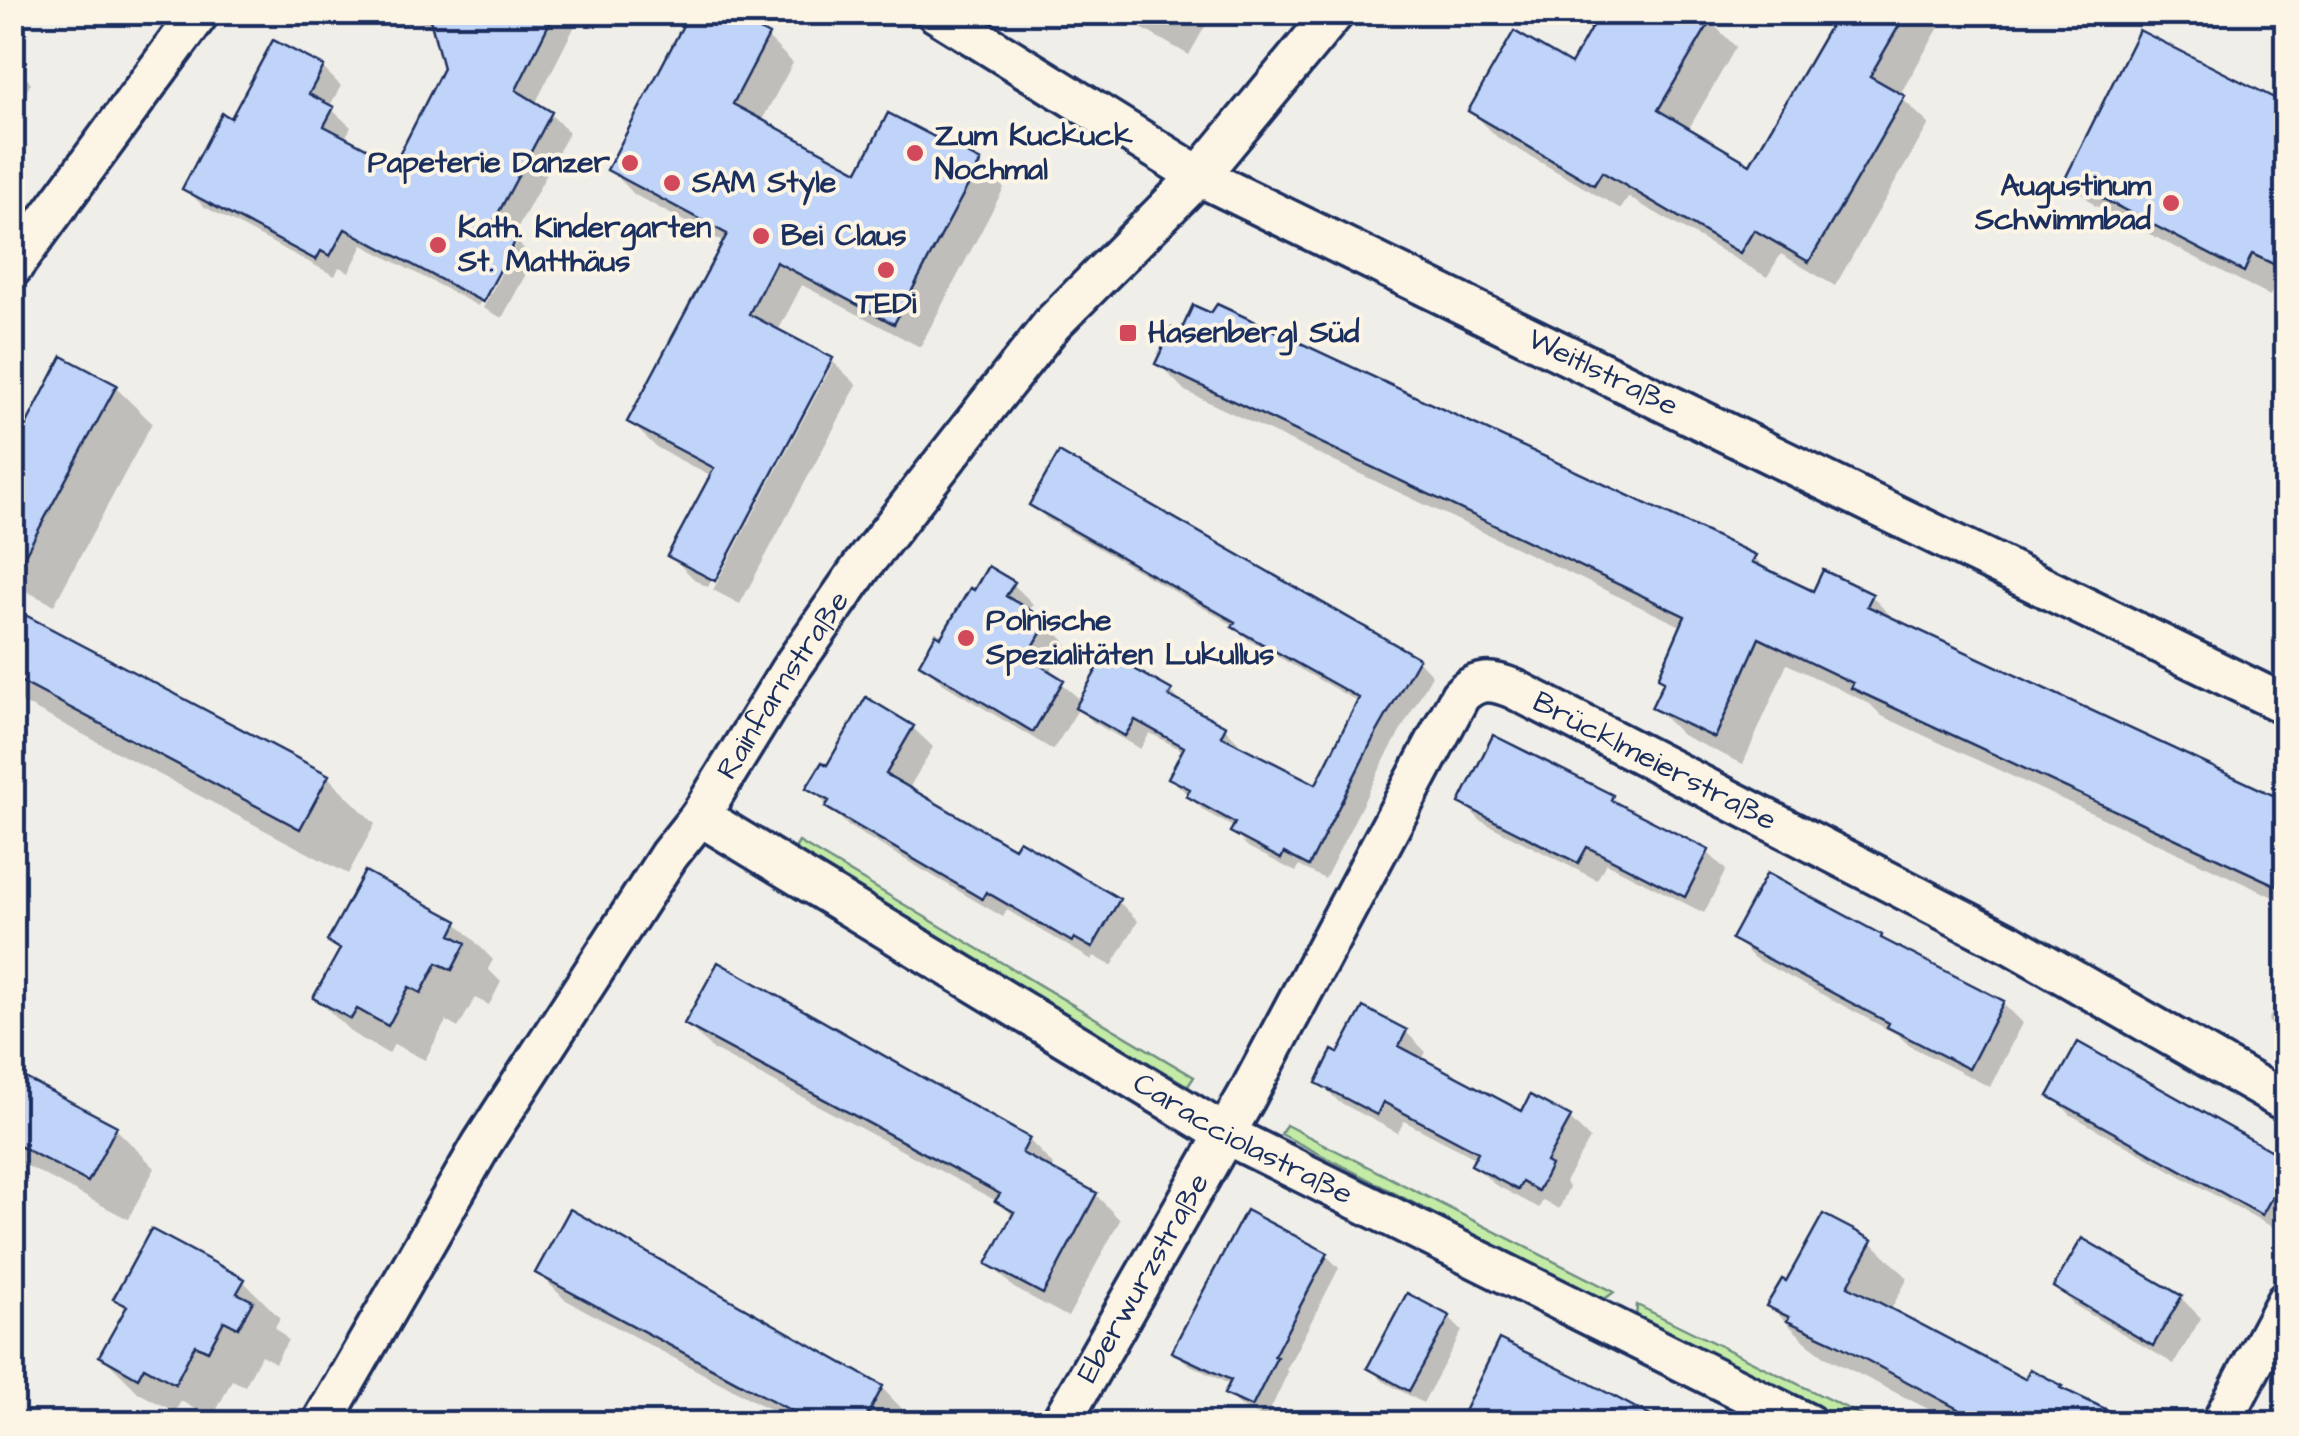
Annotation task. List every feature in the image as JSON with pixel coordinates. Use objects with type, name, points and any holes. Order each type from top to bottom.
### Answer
[{"type":"street","points":[[12,268],[200,12]]},
{"type":"street","name":"Weitlstraße","points":[[936,12],[1200,176],[2286,705]]},
{"type":"street","name":"Rainfarnstraße","points":[[322,1424],[482,1144],[669,855],[700,816],[812,637],[872,552],[1053,323],[1200,176],[1335,12]]},
{"type":"street","name":"Brücklmeierstraße","points":[[1223,1134],[1247,1096],[1460,696],[1481,681],[1514,688],[2012,944],[2286,1102]]},
{"type":"street","name":"Caracciolastraße","points":[[700,816],[1223,1134],[1808,1424]]},
{"type":"street","name":"Eberwurzstraße","points":[[1060,1424],[1223,1134]]},
{"type":"street","points":[[2221,1424],[2286,1301]]},
{"type":"green space","points":[[799,842],[1194,1077],[1188,1086],[793,852]]},
{"type":"green space","points":[[1286,1125],[1614,1292],[1602,1301],[1281,1134]]},
{"type":"green space","points":[[1637,1305],[1877,1423],[1850,1423],[1636,1318]]},
{"type":"building","points":[[428,12],[555,12],[516,90],[552,112],[492,225],[517,238],[483,302],[345,229],[330,256],[321,251],[316,260],[182,189],[222,113],[231,118],[273,40],[324,66],[309,94],[334,107],[324,126],[395,163],[443,68]]},
{"type":"building","points":[[690,12],[726,12],[769,35],[733,104],[858,171],[888,113],[981,161],[894,324],[776,262],[749,314],[833,358],[715,581],[667,556],[714,468],[627,422],[727,234],[607,170]]},
{"type":"building","points":[[1600,12],[1716,12],[1658,110],[1750,164],[1838,12],[1907,12],[1870,76],[1905,96],[1809,262],[1754,230],[1740,253],[1602,172],[1594,185],[1468,111],[1514,31],[1571,64]]},
{"type":"building","points":[[2139,30],[2286,104],[2286,270],[2252,254],[2244,272],[2065,179]]},
{"type":"building","points":[[1217,304],[1756,555],[1752,562],[1813,591],[1823,570],[1873,594],[1867,606],[2286,801],[2286,890],[1851,688],[1853,683],[1759,638],[1715,738],[1651,708],[1664,681],[1658,678],[1685,616],[1155,364],[1172,328],[1181,331],[1193,305],[1211,313]]},
{"type":"building","points":[[62,356],[117,385],[12,579],[12,452]]},
{"type":"building","points":[[1059,452],[1419,658],[1309,866],[1284,853],[1281,859],[1230,832],[1235,823],[1186,796],[1190,789],[1168,778],[1184,747],[1135,720],[1125,736],[1075,708],[1106,653],[1172,690],[1169,696],[1226,726],[1221,736],[1316,784],[1359,698],[1232,627],[1235,622],[1029,505]]},
{"type":"building","points":[[988,566],[1015,582],[1006,596],[1048,621],[1027,657],[1064,680],[1033,732],[919,664],[936,634],[941,637]]},
{"type":"building","points":[[12,608],[329,775],[300,829],[12,677]]},
{"type":"building","points":[[866,697],[914,726],[886,774],[1014,848],[1019,840],[1120,899],[1092,948],[1074,938],[1072,942],[986,892],[982,899],[825,807],[829,801],[806,788],[822,762],[827,765]]},
{"type":"building","points":[[1493,735],[1613,795],[1611,800],[1709,850],[1685,897],[1587,847],[1578,863],[1459,803]]},
{"type":"building","points":[[365,871],[458,921],[451,935],[466,943],[452,970],[437,963],[421,993],[409,987],[388,1026],[357,1009],[351,1019],[313,998],[340,949],[327,941]]},
{"type":"building","points":[[1767,873],[1882,935],[1881,938],[2004,1001],[1969,1069],[1731,939]]},
{"type":"building","points":[[718,962],[1030,1138],[1022,1153],[1097,1193],[1043,1294],[986,1264],[1014,1212],[995,1201],[1000,1194],[684,1024]]},
{"type":"building","points":[[1363,1007],[1407,1030],[1399,1046],[1522,1111],[1530,1095],[1571,1117],[1546,1162],[1551,1165],[1538,1191],[1522,1182],[1518,1190],[1471,1165],[1478,1152],[1383,1102],[1377,1115],[1316,1083],[1332,1050],[1338,1053]]},
{"type":"building","points":[[2078,1042],[2286,1159],[2286,1172],[2262,1215],[2048,1096]]},
{"type":"building","points":[[12,1071],[117,1126],[88,1182],[12,1142]]},
{"type":"building","points":[[570,1209],[883,1386],[863,1424],[816,1424],[535,1273]]},
{"type":"building","points":[[1246,1210],[1328,1253],[1252,1407],[1224,1394],[1231,1380],[1171,1352]]},
{"type":"building","points":[[1823,1214],[1873,1240],[1848,1286],[2025,1379],[2030,1369],[2137,1424],[1986,1424],[1787,1321],[1789,1317],[1766,1306],[1782,1279],[1786,1281]]},
{"type":"building","points":[[151,1229],[245,1279],[237,1293],[253,1301],[238,1328],[224,1321],[208,1351],[195,1345],[175,1384],[144,1367],[138,1378],[99,1356],[127,1306],[113,1299]]},
{"type":"building","points":[[2082,1238],[2182,1296],[2153,1346],[2053,1287]]},
{"type":"building","points":[[1407,1293],[1450,1316],[1409,1391],[1367,1368]]},
{"type":"building","points":[[1499,1339],[1587,1382],[1666,1424],[1458,1424]]},
{"type":"place","name":"Zum Kuckuck Nochmal","points":[[915,153]]},
{"type":"place","name":"Papeterie Danzer","points":[[630,163]]},
{"type":"place","name":"SAM Style","points":[[672,183]]},
{"type":"place","name":"Augustinum Schwimmbad","points":[[2171,203]]},
{"type":"place","name":"Bei Claus","points":[[761,236]]},
{"type":"place","name":"Kath. Kindergarten St. Matthäus","points":[[438,245]]},
{"type":"place","name":"TEDi","points":[[886,270]]},
{"type":"place","name":"Hasenbergl Süd","points":[[1128,333]]},
{"type":"place","name":"Polnische Spezialitäten Lukullus","points":[[966,638]]}]
